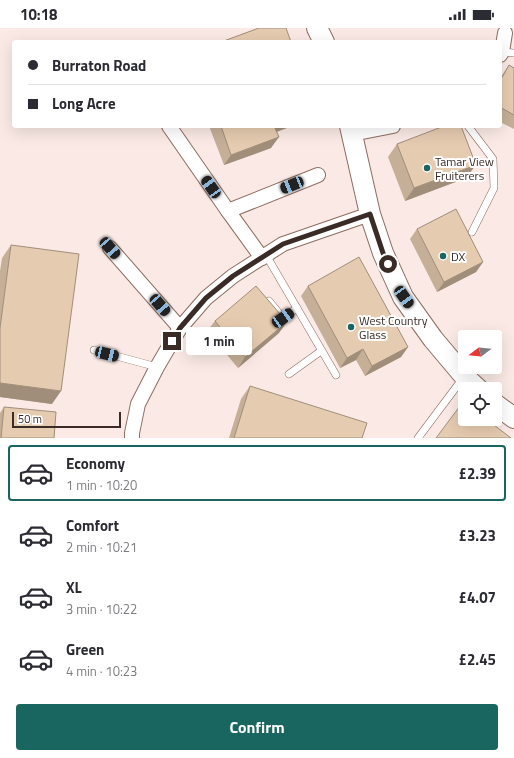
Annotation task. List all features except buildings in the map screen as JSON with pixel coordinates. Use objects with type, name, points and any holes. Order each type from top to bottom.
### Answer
[{"type":"street","points":[[317,28],[323,40]]},
{"type":"street","points":[[504,30],[505,53]]},
{"type":"street","points":[[170,128],[228,211],[264,257]]},
{"type":"street","points":[[372,128],[351,130],[370,214],[383,253],[404,297],[433,339],[470,382]]},
{"type":"street","points":[[228,211],[318,175]]},
{"type":"street","points":[[132,438],[138,404],[157,368],[180,328],[206,298],[233,276],[283,244],[370,214]]},
{"type":"street","points":[[110,248],[180,328]]},
{"type":"street","points":[[502,409],[514,418]]},
{"type":"lane","points":[[470,128],[493,159],[494,188],[472,232]]},
{"type":"lane","points":[[264,257],[297,308],[336,375]]},
{"type":"lane","points":[[269,301],[283,318],[297,308]]},
{"type":"lane","points":[[94,350],[157,368]]},
{"type":"lane","points":[[289,374],[321,351]]},
{"type":"lane","points":[[418,438],[458,396]]},
{"type":"place","name":"Tamar View Fruiterers","points":[[427,168]]},
{"type":"place","name":"DX","points":[[443,256]]},
{"type":"place","name":"West Country Glass","points":[[351,327]]},
{"type":"route","points":[[172,341],[180,328],[206,298],[233,276],[283,244],[370,214],[388,264]]}]
